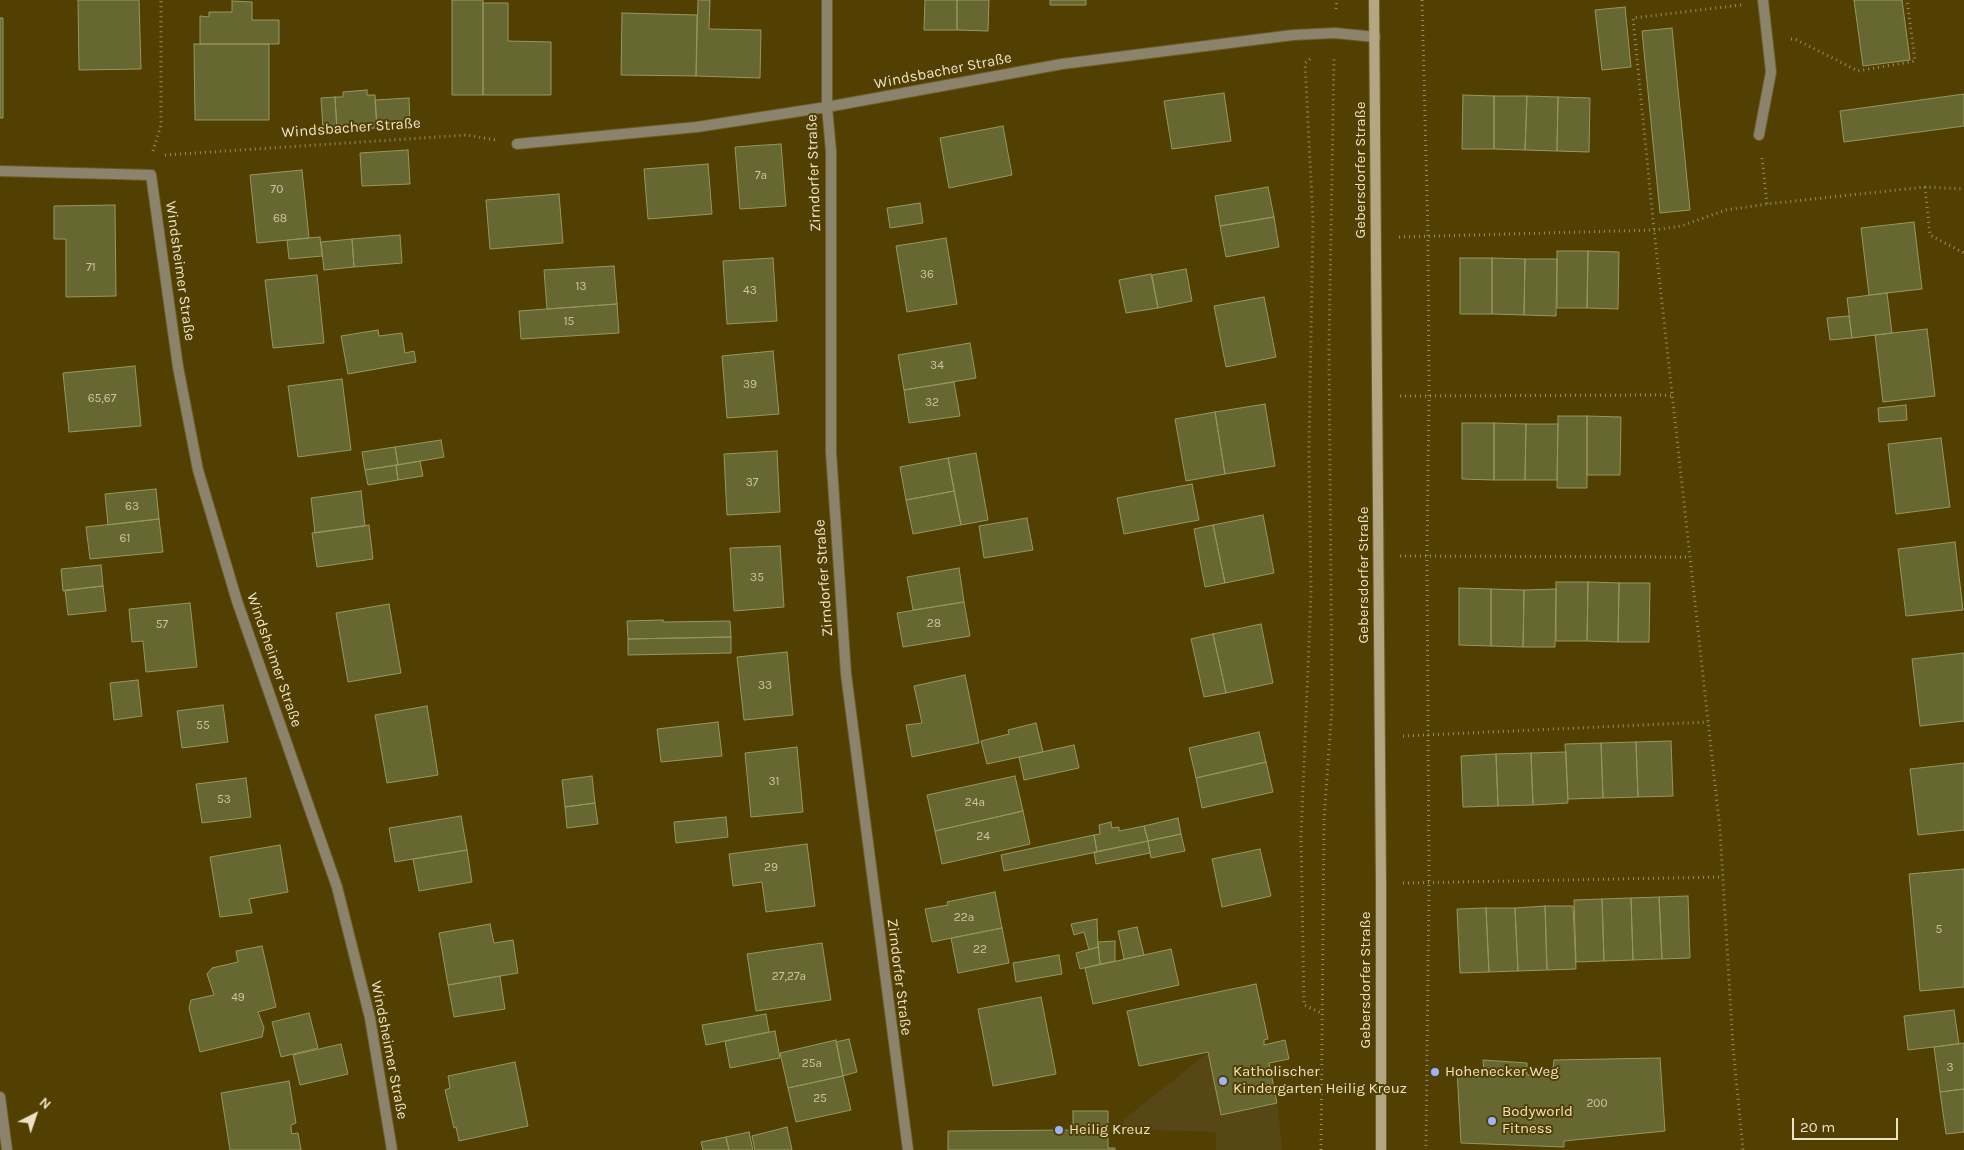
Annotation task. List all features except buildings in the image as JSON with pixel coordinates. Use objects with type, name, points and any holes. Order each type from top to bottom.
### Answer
[{"type":"main road","name":"Gebersdorfer Straße","points":[[1374,0],[1381,884],[1381,1150]]},
{"type":"street","name":"Zirndorfer Straße","points":[[827,0],[827,107],[832,151],[831,452],[846,674],[908,1150]]},
{"type":"street","points":[[1759,135],[1771,72],[1764,1]]},
{"type":"street","name":"Windsbacher Straße","points":[[518,144],[697,128],[827,107],[1062,64],[1293,35],[1334,33],[1375,37]]},
{"type":"street","points":[[0,171],[152,175]]},
{"type":"street","name":"Windsheimer Straße","points":[[152,175],[178,367],[198,470],[237,601],[337,887],[370,1018],[392,1150]]},
{"type":"street","points":[[0,1098],[7,1150]]},
{"type":"path","points":[[152,175],[152,156],[161,125],[161,0]]},
{"type":"path","points":[[1422,0],[1428,236],[1429,396],[1427,556],[1430,882],[1427,951],[1426,1150]]},
{"type":"path","points":[[1768,38],[1795,40],[1858,71],[1915,62],[1907,0]]},
{"type":"path","points":[[1743,1150],[1733,1047],[1720,830],[1654,230],[1633,18],[1764,1]]},
{"type":"path","points":[[1321,1150],[1324,819],[1332,707],[1330,348],[1334,33]]},
{"type":"path","points":[[1323,1014],[1304,1005],[1301,837],[1311,595],[1309,451],[1313,220],[1305,63],[1334,33]]},
{"type":"path","name":"Windsbacher Straße","points":[[152,156],[237,152],[467,135]]},
{"type":"path","points":[[1759,135],[1768,204]]},
{"type":"path","points":[[1376,238],[1654,230],[1681,226],[1726,210],[1768,204],[1925,187],[1964,189]]},
{"type":"path","points":[[1925,187],[1930,236],[1964,253]]},
{"type":"path","points":[[1378,396],[1672,396]]},
{"type":"path","points":[[1378,556],[1690,557]]},
{"type":"path","points":[[1380,737],[1708,722]]},
{"type":"path","points":[[1381,884],[1723,877]]},
{"type":"shaded area","name":"Katholischer Kindergarten Heilig Kreuz","points":[[1265,1042],[1278,1107],[1282,1150],[1216,1150],[1216,1132],[1124,1129],[1123,1120],[1205,1055]]},
{"type":"place","name":"Hohenecker Weg","points":[[1435,1072]]},
{"type":"place","name":"Katholischer Kindergarten Heilig Kreuz","points":[[1223,1081]]},
{"type":"place","name":"Bodyworld Fitness","points":[[1492,1121]]},
{"type":"place","name":"Heilig Kreuz","points":[[1059,1130]]}]
